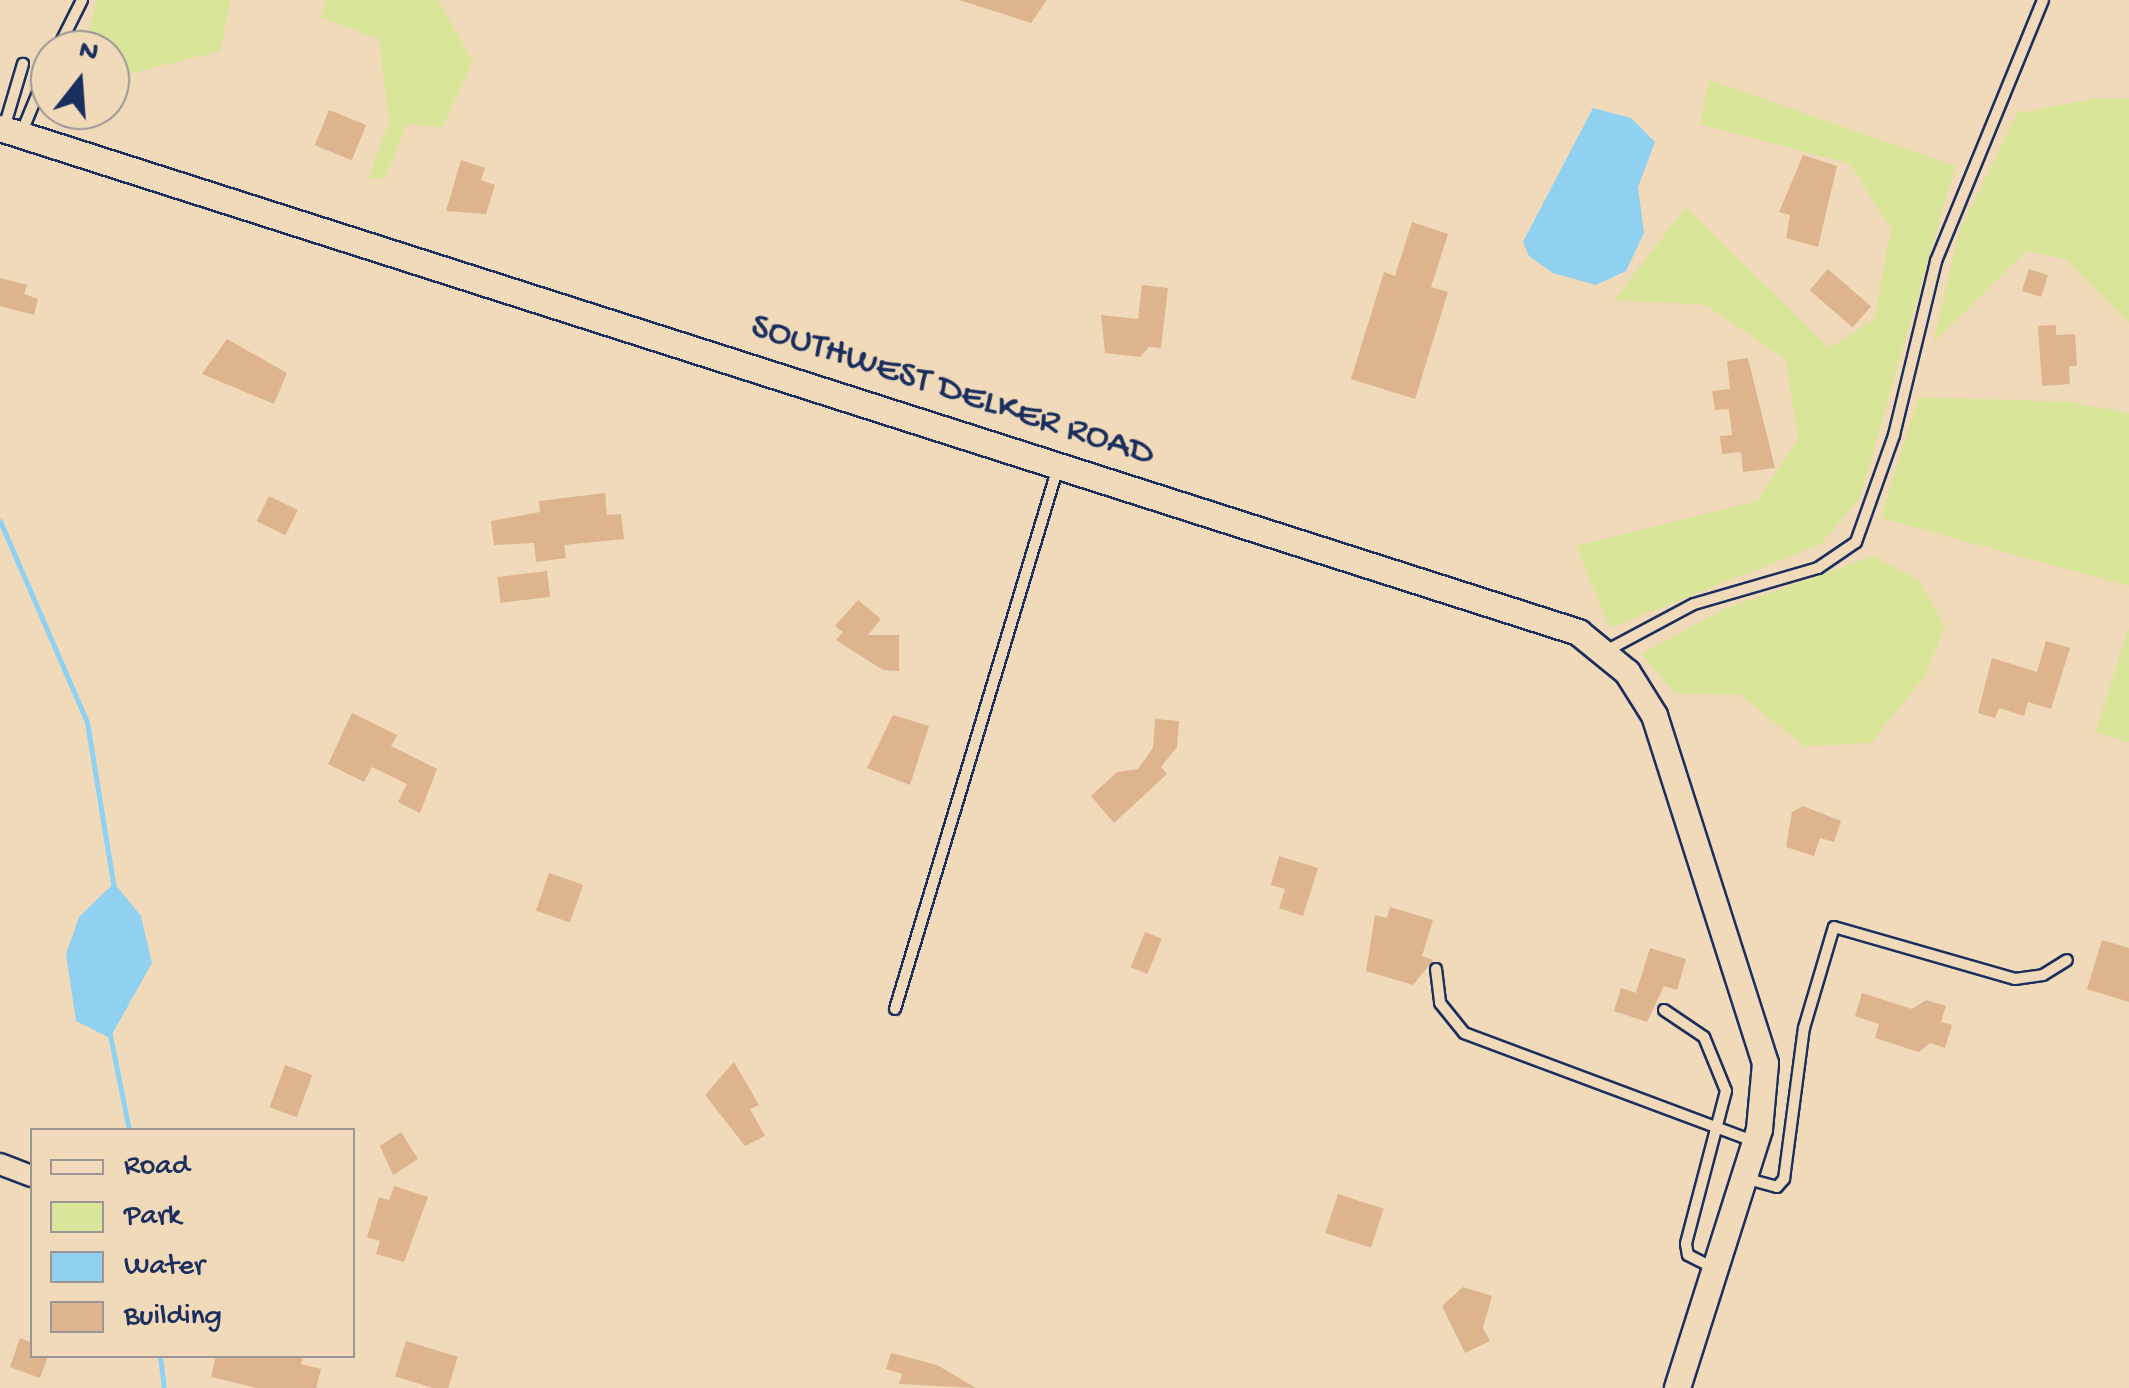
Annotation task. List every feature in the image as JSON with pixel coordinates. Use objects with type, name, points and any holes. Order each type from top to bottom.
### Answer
[{"type":"street","name":"SOUTHWEST DELKER ROAD","points":[[8,131],[1578,632],[1627,672],[1654,715],[1763,1043],[1766,1085],[1755,1142],[1677,1388]]},
{"type":"street","points":[[0,1164],[30,1175]]},
{"type":"lane","points":[[67,30],[82,0]]},
{"type":"lane","points":[[1603,653],[1694,604],[1818,568],[1856,542],[1894,435],[1936,261],[2043,0]]},
{"type":"lane","points":[[8,131],[23,64]]},
{"type":"lane","points":[[8,131],[30,96]]},
{"type":"lane","points":[[895,1008],[1058,466]]},
{"type":"lane","points":[[1744,1178],[1776,1187],[1784,1179],[1804,1028],[1834,927],[2016,980],[2043,976],[2067,960]]},
{"type":"lane","points":[[1436,970],[1440,1004],[1464,1034],[1755,1142]]},
{"type":"lane","points":[[1664,1010],[1704,1037],[1719,1063],[1726,1090],[1719,1129],[1686,1244],[1688,1255],[1714,1268]]},
{"type":"green space","points":[[96,0],[231,0],[220,51],[130,74],[130,30],[89,30]]},
{"type":"green space","points":[[326,0],[438,0],[473,62],[442,127],[407,124],[385,178],[368,180],[389,122],[379,39],[321,18]]},
{"type":"green space","points":[[1709,80],[1955,166],[1860,498],[1821,544],[1610,628],[1576,546],[1757,501],[1798,439],[1786,360],[1706,305],[1614,300],[1686,207],[1829,348],[1874,320],[1891,229],[1850,164],[1700,124]]},
{"type":"green space","points":[[2095,99],[2129,99],[2129,323],[2065,259],[2026,251],[1933,343],[1959,232],[2017,113]]},
{"type":"green space","points":[[1918,397],[2068,402],[2129,413],[2129,586],[1881,518]]},
{"type":"green space","points":[[1874,556],[1919,581],[1945,626],[1926,675],[1871,743],[1804,746],[1740,695],[1675,693],[1641,654],[1724,609]]},
{"type":"green space","points":[[2129,628],[2129,742],[2095,732]]},
{"type":"water","points":[[1593,108],[1631,118],[1655,142],[1638,187],[1644,233],[1626,271],[1596,285],[1553,273],[1529,256],[1523,242]]},
{"type":"water","points":[[114,883],[141,916],[152,963],[110,1038],[76,1021],[66,954],[79,917]]},
{"type":"building","points":[[959,0],[1047,0],[1031,23]]},
{"type":"building","points":[[329,110],[366,125],[352,160],[315,145]]},
{"type":"building","points":[[1803,155],[1837,166],[1818,247],[1786,238],[1790,215],[1779,212]]},
{"type":"building","points":[[461,160],[485,168],[481,180],[495,185],[486,214],[446,211]]},
{"type":"building","points":[[1412,222],[1448,234],[1431,287],[1448,292],[1415,399],[1351,379],[1384,272],[1395,276]]},
{"type":"building","points":[[1828,269],[1871,306],[1853,328],[1810,290]]},
{"type":"building","points":[[2029,269],[2048,275],[2041,297],[2022,291]]},
{"type":"building","points":[[0,278],[27,285],[24,294],[38,299],[34,315],[0,306]]},
{"type":"building","points":[[1142,285],[1168,288],[1161,348],[1149,347],[1140,357],[1105,353],[1101,315],[1138,319]]},
{"type":"building","points":[[2056,325],[2056,335],[2075,334],[2077,366],[2069,366],[2070,384],[2042,386],[2038,326]]},
{"type":"building","points":[[227,339],[287,373],[274,404],[202,374]]},
{"type":"building","points":[[1748,358],[1775,468],[1743,472],[1741,452],[1722,454],[1720,436],[1732,435],[1729,409],[1715,410],[1712,391],[1730,389],[1727,361]]},
{"type":"building","points":[[605,493],[607,515],[621,514],[624,539],[564,545],[566,558],[536,562],[534,543],[494,545],[491,521],[540,512],[539,501]]},
{"type":"building","points":[[269,496],[298,510],[285,535],[257,521]]},
{"type":"building","points":[[547,571],[550,597],[501,603],[497,577]]},
{"type":"building","points":[[858,600],[881,619],[868,635],[899,635],[899,671],[883,670],[836,640],[843,632],[835,626]]},
{"type":"building","points":[[2046,641],[2070,648],[2051,709],[2028,702],[2024,716],[1999,708],[1995,718],[1978,713],[1992,658],[2037,672]]},
{"type":"building","points":[[352,713],[397,735],[391,746],[437,769],[420,813],[398,802],[407,784],[372,767],[364,782],[328,764]]},
{"type":"building","points":[[893,715],[929,726],[910,785],[867,768]]},
{"type":"building","points":[[1155,719],[1179,721],[1177,747],[1161,767],[1167,774],[1114,823],[1091,796],[1117,772],[1138,769],[1153,748]]},
{"type":"building","points":[[1803,806],[1841,821],[1834,842],[1820,838],[1814,856],[1786,847],[1792,812]]},
{"type":"building","points":[[1279,856],[1318,868],[1303,916],[1279,908],[1285,889],[1271,885]]},
{"type":"building","points":[[549,873],[583,885],[570,923],[536,911]]},
{"type":"building","points":[[1390,907],[1433,920],[1422,956],[1433,960],[1413,985],[1366,971],[1375,915],[1387,918]]},
{"type":"building","points":[[1145,932],[1162,939],[1147,974],[1131,967]]},
{"type":"building","points":[[2102,940],[2129,948],[2129,1002],[2087,989]]},
{"type":"building","points":[[1650,948],[1686,959],[1677,990],[1664,986],[1647,1022],[1614,1011],[1621,988],[1636,993]]},
{"type":"building","points":[[1862,993],[1912,1009],[1926,1000],[1946,1006],[1941,1022],[1952,1025],[1945,1048],[1930,1043],[1919,1052],[1875,1038],[1879,1024],[1855,1016]]},
{"type":"building","points":[[734,1062],[759,1105],[750,1109],[765,1136],[745,1146],[705,1095]]},
{"type":"building","points":[[285,1065],[312,1075],[297,1117],[270,1107]]},
{"type":"building","points":[[401,1132],[418,1159],[393,1175],[380,1146]]},
{"type":"building","points":[[394,1186],[428,1197],[404,1262],[376,1254],[380,1241],[367,1237],[379,1197],[389,1200]]},
{"type":"building","points":[[1338,1194],[1384,1209],[1371,1248],[1325,1233]]},
{"type":"building","points":[[1463,1287],[1492,1296],[1483,1328],[1490,1341],[1465,1353],[1442,1306]]},
{"type":"building","points":[[20,1338],[30,1342],[30,1358],[47,1358],[40,1378],[10,1367]]},
{"type":"building","points":[[406,1341],[458,1357],[448,1388],[433,1388],[395,1376]]},
{"type":"building","points":[[891,1353],[937,1365],[976,1388],[899,1384],[902,1374],[886,1369]]},
{"type":"building","points":[[216,1358],[302,1358],[301,1364],[321,1369],[316,1388],[257,1388],[211,1377]]},
{"type":"waterway","points":[[0,521],[87,722],[114,889]]},
{"type":"waterway","points":[[110,1035],[129,1128]]},
{"type":"waterway","points":[[160,1358],[164,1388]]}]
